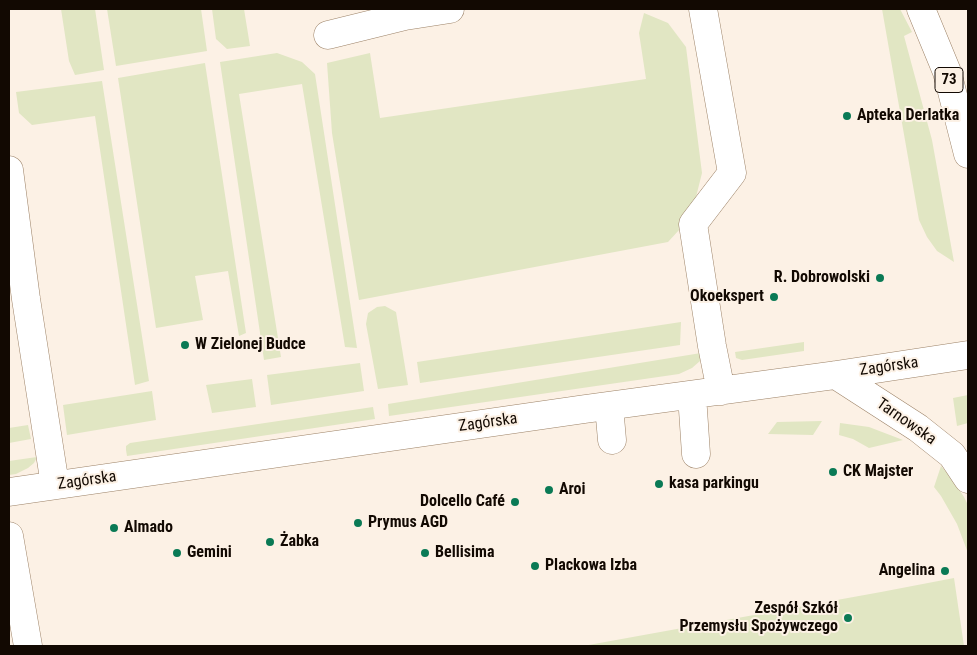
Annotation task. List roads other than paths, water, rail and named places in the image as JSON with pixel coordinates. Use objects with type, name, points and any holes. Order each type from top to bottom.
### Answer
[{"type":"street","points":[[328,35],[405,16],[450,9]]},
{"type":"street","points":[[703,9],[732,172],[693,224],[712,346],[721,390]]},
{"type":"street","name":"73","points":[[921,9],[947,72],[968,154]]},
{"type":"street","points":[[9,170],[17,301],[55,485]]},
{"type":"street","name":"Zagórska","points":[[9,492],[968,355]]},
{"type":"street","name":"Tarnowska","points":[[836,375],[918,428],[952,455],[968,479]]},
{"type":"street","points":[[692,395],[696,454]]},
{"type":"street","points":[[610,406],[612,440]]},
{"type":"street","points":[[9,536],[28,646]]},
{"type":"place","name":"Apteka Derlatka","points":[[847,116]]},
{"type":"place","name":"R. Dobrowolski","points":[[880,278]]},
{"type":"place","name":"Okoekspert","points":[[774,297]]},
{"type":"place","name":"W Zielonej Budce","points":[[185,345]]},
{"type":"place","name":"CK Majster","points":[[833,472]]},
{"type":"place","name":"kasa parkingu","points":[[659,484]]},
{"type":"place","name":"Aroi","points":[[549,490]]},
{"type":"place","name":"Dolcello Café","points":[[515,502]]},
{"type":"place","name":"Prymus AGD","points":[[358,523]]},
{"type":"place","name":"Almado","points":[[114,528]]},
{"type":"place","name":"Żabka","points":[[270,542]]},
{"type":"place","name":"Gemini","points":[[177,553]]},
{"type":"place","name":"Bellisima","points":[[425,553]]},
{"type":"place","name":"Plackowa Izba","points":[[535,566]]},
{"type":"place","name":"Angelina","points":[[945,571]]},
{"type":"place","name":"Zespół Szkół Przemysłu Spożywczego","points":[[848,618]]}]
